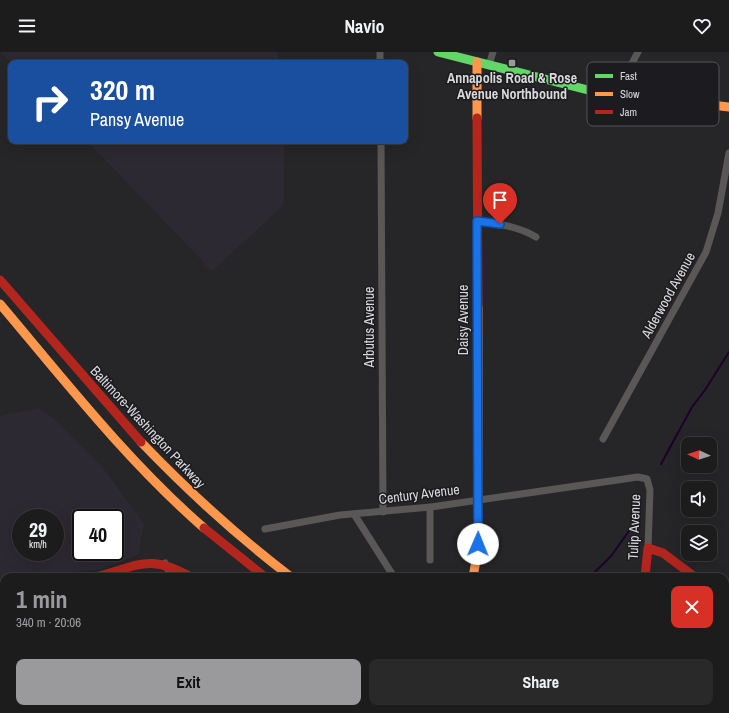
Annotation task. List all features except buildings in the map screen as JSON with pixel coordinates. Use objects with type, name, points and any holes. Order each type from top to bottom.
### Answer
[{"type":"main road","points":[[438,52],[559,84],[587,89]]},
{"type":"main road","name":"Daisy Avenue","points":[[474,573],[477,555],[478,500],[477,62]]},
{"type":"main road","points":[[719,105],[729,106]]},
{"type":"main road","name":"Baltimore-Washington Parkway","points":[[0,280],[107,406],[164,468],[221,522],[285,573]]},
{"type":"main road","name":"Baltimore-Washington Parkway","points":[[0,304],[126,450],[211,534],[260,573]]},
{"type":"main road","points":[[648,548],[663,553],[690,573]]},
{"type":"main road","name":"Tulip Avenue","points":[[645,573],[648,548]]},
{"type":"main road","points":[[109,573],[145,562],[165,563],[184,573]]},
{"type":"street","points":[[489,65],[493,52]]},
{"type":"street","points":[[633,62],[638,52]]},
{"type":"street","name":"Arbutus Avenue","points":[[381,144],[383,512]]},
{"type":"street","name":"Alderwood Avenue","points":[[603,439],[706,252],[726,186],[729,153]]},
{"type":"street","points":[[477,221],[511,226],[525,230],[536,237]]},
{"type":"street","name":"Century Avenue","points":[[265,529],[329,517],[430,507],[638,477],[647,479]]},
{"type":"street","name":"Tulip Avenue","points":[[647,479],[650,490],[648,548]]},
{"type":"street","points":[[430,507],[430,560]]},
{"type":"street","points":[[354,514],[391,573]]},
{"type":"street","points":[[165,563],[169,573]]},
{"type":"shaded area","points":[[1,52],[277,52],[278,60],[8,60]]},
{"type":"shaded area","points":[[90,144],[284,144],[284,205],[212,271]]},
{"type":"shaded area","points":[[39,408],[54,419],[104,469],[144,524],[138,555],[124,560],[124,509],[72,509],[72,561],[123,561],[102,569],[64,573],[0,573],[0,416]]},
{"type":"waterway","points":[[661,464],[692,407],[705,390],[729,352]]},
{"type":"waterway","points":[[594,573],[611,556],[634,524]]},
{"type":"traffic: fast","points":[[438,52],[587,90]]},
{"type":"traffic: slow","points":[[477,62],[477,118]]},
{"type":"traffic: slow","points":[[719,106],[729,107]]},
{"type":"traffic: slow","points":[[0,304],[123,448],[176,503],[204,528]]},
{"type":"traffic: slow","points":[[474,573],[477,555],[478,533],[478,307]]},
{"type":"traffic: slow","points":[[141,442],[213,512],[251,546],[286,573]]},
{"type":"traffic: jam","points":[[477,118],[478,307]]},
{"type":"traffic: jam","points":[[0,280],[141,442]]},
{"type":"traffic: jam","points":[[204,528],[260,573]]},
{"type":"traffic: jam","points":[[645,573],[648,548],[663,553],[690,573]]},
{"type":"traffic: jam","points":[[110,573],[144,564],[164,565],[182,573]]},
{"type":"place","name":"Annapolis Road & Rose Avenue Northbound","points":[[512,63]]},
{"type":"route","points":[[478,544],[477,221],[500,224]]}]
